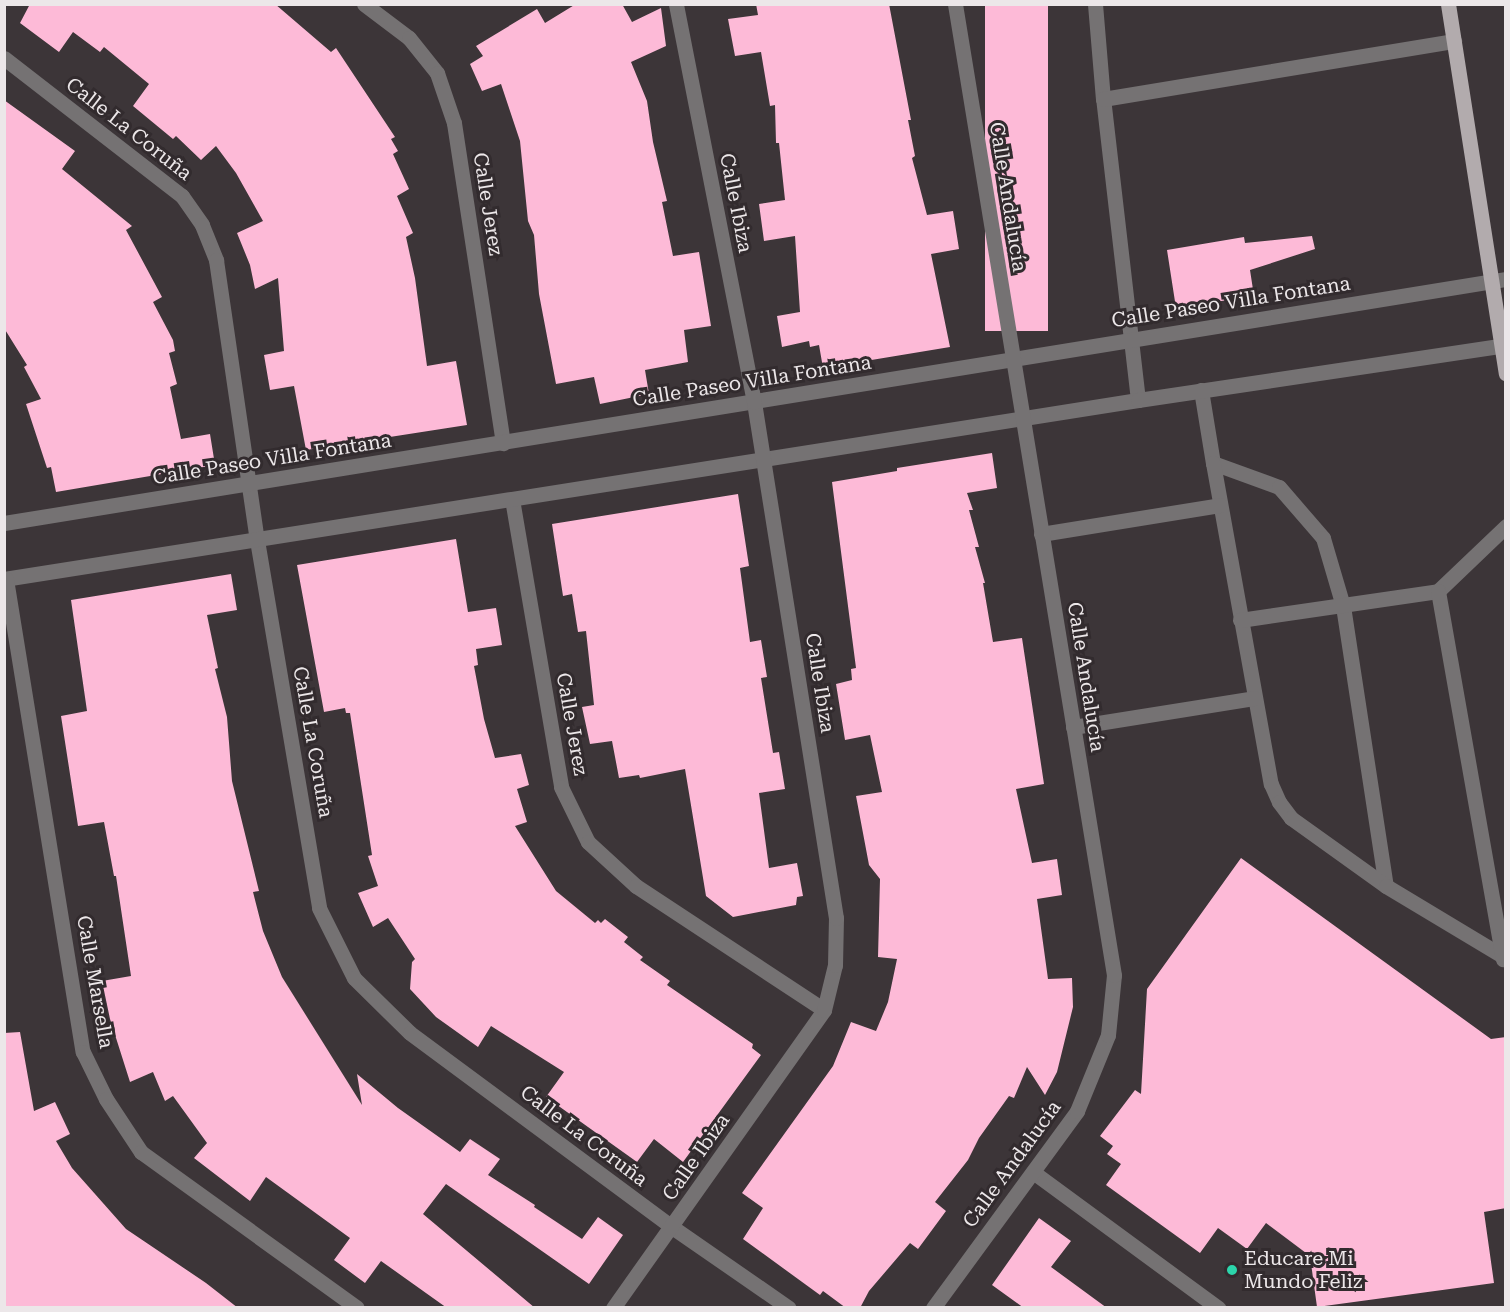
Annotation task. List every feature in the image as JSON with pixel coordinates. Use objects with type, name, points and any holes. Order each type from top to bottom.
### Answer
[{"type":"main road","points":[[1448,4],[1498,280],[1506,373]]},
{"type":"street","name":"Calle Jerez","points":[[364,4],[409,38],[437,73],[454,123],[503,443]]},
{"type":"street","name":"Calle Ibiza","points":[[613,1308],[824,1010],[835,964],[836,918],[754,402],[676,4]]},
{"type":"street","name":"Calle Andalucía","points":[[933,1308],[1077,1111],[1108,1035],[1114,975],[955,4]]},
{"type":"street","points":[[1095,4],[1129,340],[1138,400]]},
{"type":"street","points":[[1103,99],[1454,41]]},
{"type":"street","name":"Calle La Coruña","points":[[4,58],[182,196],[202,225],[216,260],[257,540],[319,908],[354,978],[410,1033],[672,1227],[789,1308]]},
{"type":"street","name":"Calle Paseo Villa Fontana","points":[[4,523],[1498,280]]},
{"type":"street","points":[[5,579],[1201,390],[1503,345]]},
{"type":"street","points":[[1201,390],[1270,784],[1279,802],[1291,818],[1386,886],[1504,959]]},
{"type":"street","points":[[1213,463],[1279,487],[1323,538],[1343,606],[1386,886]]},
{"type":"street","name":"Calle Jerez","points":[[513,499],[561,787],[588,842],[636,886],[824,1010]]},
{"type":"street","points":[[1041,534],[1220,505]]},
{"type":"street","points":[[1240,620],[1438,591],[1506,526]]},
{"type":"street","name":"Calle Marsella","points":[[5,579],[83,1052],[106,1099],[141,1152],[357,1308]]},
{"type":"street","points":[[1438,591],[1504,959]]},
{"type":"street","points":[[1073,727],[1254,698]]},
{"type":"street","points":[[1033,1172],[1218,1308]]},
{"type":"building","points":[[30,4],[275,4],[331,52],[336,48],[395,137],[391,139],[398,151],[393,154],[409,189],[397,196],[413,233],[406,237],[415,278],[427,366],[456,361],[467,425],[306,450],[294,386],[270,390],[264,355],[284,351],[278,278],[255,289],[250,265],[237,233],[263,221],[236,173],[216,146],[201,160],[176,136],[173,139],[133,106],[149,84],[104,47],[100,52],[73,32],[59,52],[20,23]]},
{"type":"building","points":[[576,4],[622,4],[632,22],[661,8],[666,46],[631,62],[647,101],[653,142],[667,201],[662,202],[673,256],[699,252],[711,326],[684,330],[688,362],[645,370],[649,394],[600,404],[594,377],[556,384],[539,294],[534,235],[528,221],[520,141],[501,84],[482,91],[470,64],[483,56],[476,46],[537,9],[545,23]]},
{"type":"building","points":[[756,4],[889,4],[911,120],[908,120],[915,156],[912,158],[927,215],[953,211],[959,249],[931,254],[950,347],[823,368],[819,345],[810,347],[809,341],[782,347],[777,316],[800,312],[795,236],[764,241],[759,204],[785,200],[779,143],[776,143],[775,105],[770,106],[761,52],[735,56],[728,19],[758,15]]},
{"type":"building","points":[[985,4],[1048,4],[1048,331],[985,331]]},
{"type":"building","points":[[4,100],[75,151],[62,169],[132,226],[126,230],[162,297],[153,302],[173,340],[175,351],[169,353],[177,384],[170,387],[181,439],[210,434],[215,465],[56,492],[51,467],[47,468],[26,404],[41,399],[24,367],[27,365],[4,328]]},
{"type":"building","points":[[1312,236],[1315,249],[1250,270],[1254,296],[1176,308],[1167,250],[1244,237],[1245,243]]},
{"type":"building","points":[[992,453],[997,488],[967,493],[973,510],[969,510],[979,547],[975,547],[985,583],[983,583],[993,642],[1022,638],[1044,784],[1016,789],[1032,863],[1057,859],[1062,895],[1037,899],[1048,979],[1072,978],[1073,1007],[1057,1072],[1045,1095],[1027,1067],[1014,1098],[1009,1096],[979,1138],[968,1160],[935,1202],[946,1211],[918,1249],[910,1243],[869,1291],[860,1308],[846,1308],[823,1291],[820,1295],[743,1239],[763,1208],[742,1193],[833,1066],[851,1022],[876,1031],[888,1002],[897,959],[878,957],[880,879],[869,865],[856,796],[882,792],[870,735],[845,740],[836,684],[852,680],[851,669],[856,668],[832,482],[897,471],[897,468]]},
{"type":"building","points":[[738,494],[749,566],[740,568],[750,642],[761,640],[767,677],[761,678],[773,753],[779,752],[785,789],[759,793],[769,868],[797,863],[803,896],[797,897],[796,905],[733,917],[706,896],[685,769],[640,778],[639,775],[619,778],[612,741],[590,744],[582,707],[594,705],[586,631],[578,632],[572,594],[563,596],[552,524]]},
{"type":"building","points":[[456,539],[468,612],[496,608],[502,645],[476,649],[478,665],[474,666],[484,719],[495,758],[521,754],[529,785],[517,789],[527,822],[515,826],[556,891],[595,923],[598,920],[601,923],[605,919],[628,937],[624,942],[643,957],[640,960],[670,981],[667,985],[753,1044],[752,1048],[761,1055],[683,1162],[654,1139],[637,1162],[546,1097],[564,1072],[491,1026],[478,1047],[436,1017],[410,989],[412,962],[415,959],[388,918],[373,927],[358,893],[378,886],[368,856],[372,855],[350,713],[346,713],[345,708],[324,712],[297,565]]},
{"type":"building","points":[[231,574],[237,610],[207,615],[218,668],[215,669],[227,717],[232,781],[259,891],[253,892],[263,931],[282,977],[362,1105],[357,1074],[398,1108],[460,1152],[470,1139],[500,1159],[488,1175],[582,1239],[598,1217],[623,1235],[589,1284],[446,1184],[423,1214],[535,1308],[447,1308],[381,1261],[365,1283],[334,1260],[350,1238],[266,1177],[250,1201],[194,1158],[207,1143],[173,1096],[165,1101],[153,1072],[130,1082],[110,1019],[102,981],[131,976],[116,876],[114,876],[104,822],[78,826],[61,716],[87,711],[71,600]]},
{"type":"building","points":[[1241,858],[1491,1039],[1506,1037],[1506,1208],[1484,1212],[1494,1283],[1317,1307],[1310,1256],[1266,1223],[1247,1249],[1218,1228],[1200,1253],[1106,1185],[1121,1164],[1107,1154],[1113,1146],[1100,1136],[1135,1090],[1141,1094],[1147,989]]},
{"type":"building","points":[[20,1032],[34,1111],[55,1102],[70,1134],[56,1141],[72,1168],[126,1229],[206,1283],[238,1308],[4,1308],[4,1033]]},
{"type":"building","points":[[1039,1218],[1071,1241],[1051,1267],[1107,1308],[1024,1308],[992,1285]]},
{"type":"place","name":"Educare Mi Mundo Feliz","points":[[1232,1270]]}]
